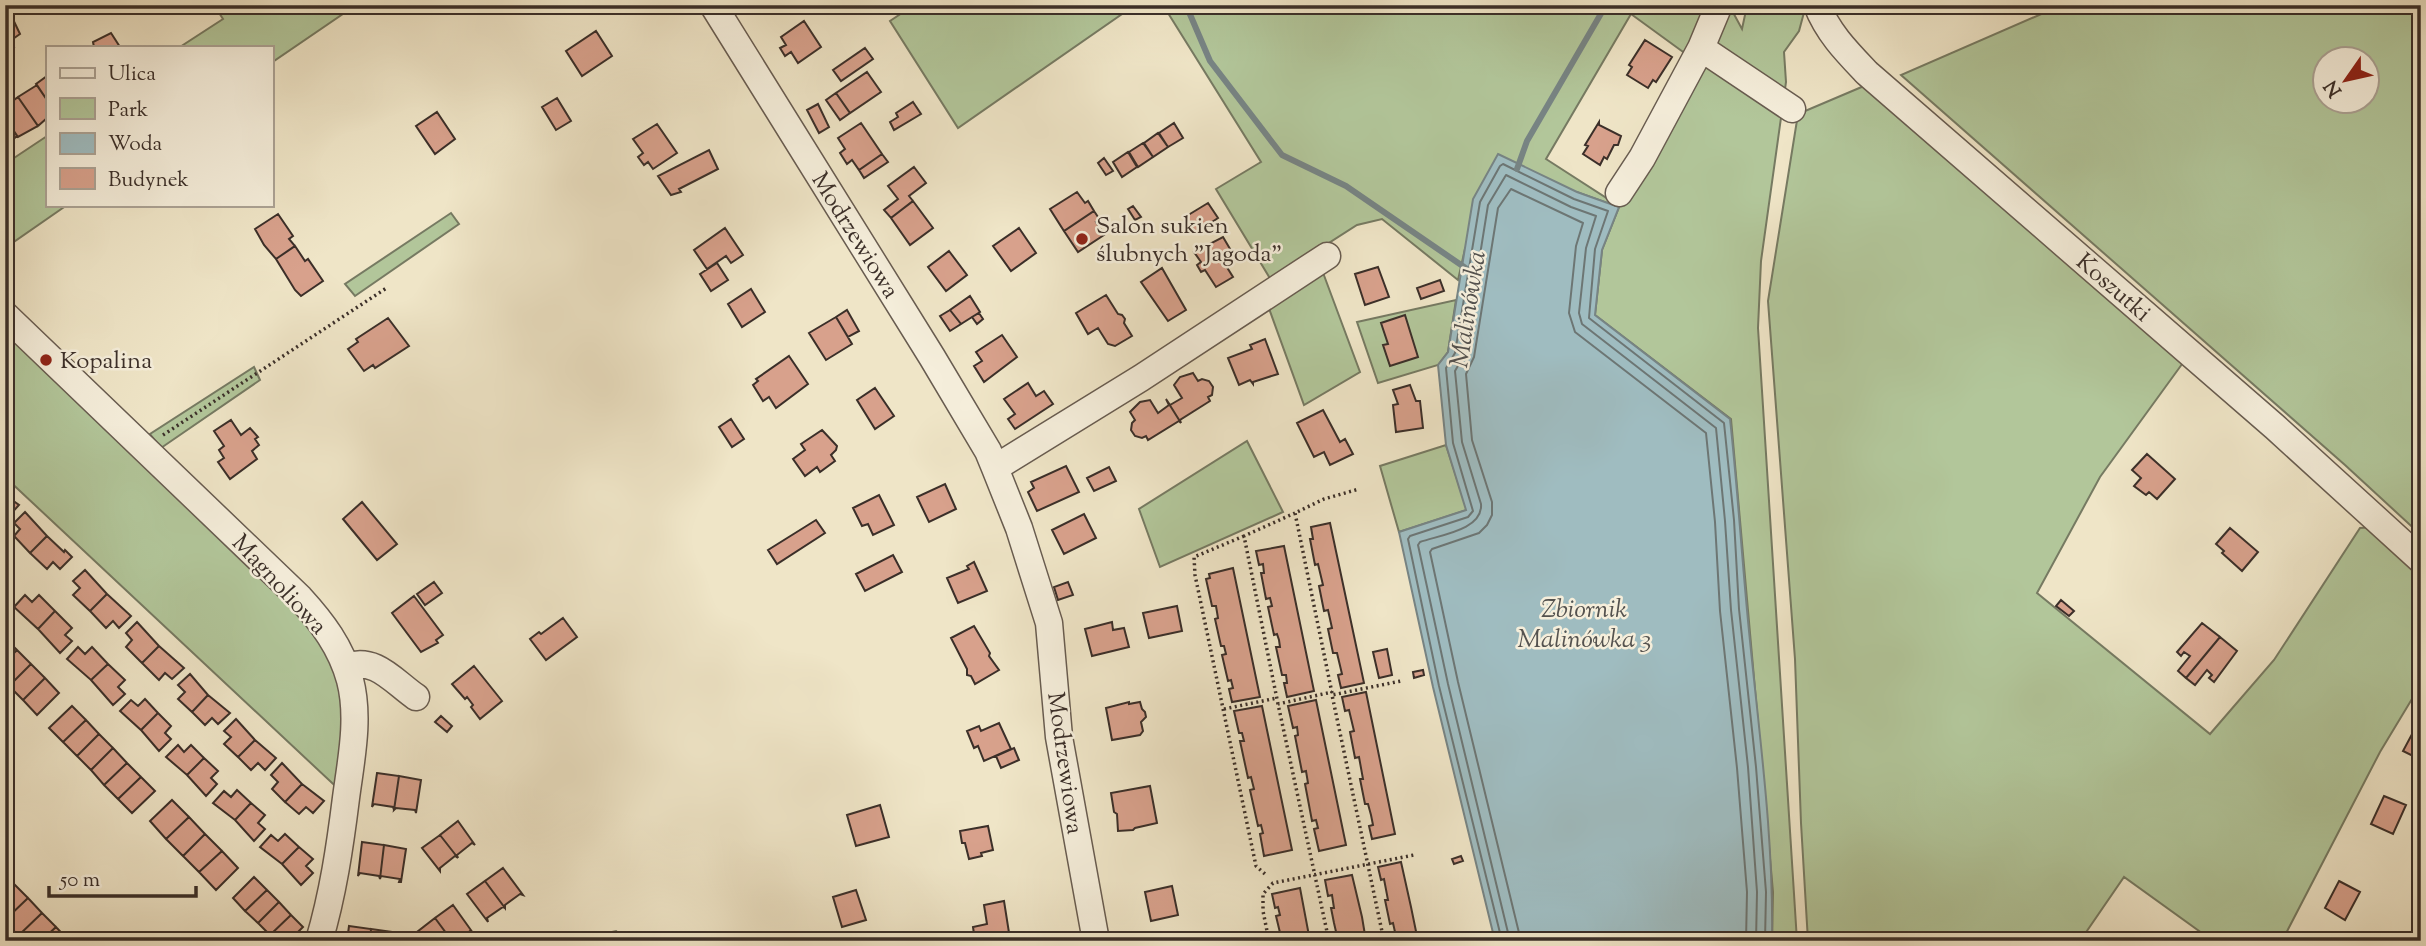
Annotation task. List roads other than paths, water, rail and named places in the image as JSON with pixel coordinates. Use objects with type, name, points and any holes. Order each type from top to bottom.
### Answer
[{"type":"street","name":"Modrzewiowa","points":[[713,5],[932,357],[988,451],[995,468],[1019,528],[1049,623],[1059,737],[1096,941]]},
{"type":"street","points":[[1619,193],[1642,158],[1701,48],[1719,5]]},
{"type":"street","name":"Koszutki","points":[[1817,5],[1829,29],[1867,73],[2275,428],[2421,560]]},
{"type":"street","points":[[1701,48],[1792,109]]},
{"type":"street","points":[[995,468],[1150,372],[1327,256]]},
{"type":"street","name":"Magnoliowa","points":[[5,315],[323,623],[346,667],[352,695],[354,745],[341,839],[327,914],[319,941]]},
{"type":"street","points":[[346,667],[357,663],[374,665],[416,697]]},
{"type":"water","name":"Zbiornik Malinówka 3","points":[[1498,154],[1577,192],[1619,207],[1602,250],[1595,315],[1730,419],[1768,816],[1772,941],[1495,941],[1433,687],[1399,532],[1466,510],[1446,445],[1438,365],[1448,352],[1473,199]]},
{"type":"waterway","points":[[1186,5],[1210,61],[1282,155],[1346,186],[1467,269]]},
{"type":"waterway","name":"Malinówka","points":[[1517,169],[1527,141],[1606,5]]},
{"type":"place","name":"Salon sukien ślubnych \"Jagoda\"","points":[[1082,239]]},
{"type":"place","name":"Kopalina","points":[[46,360]]}]
